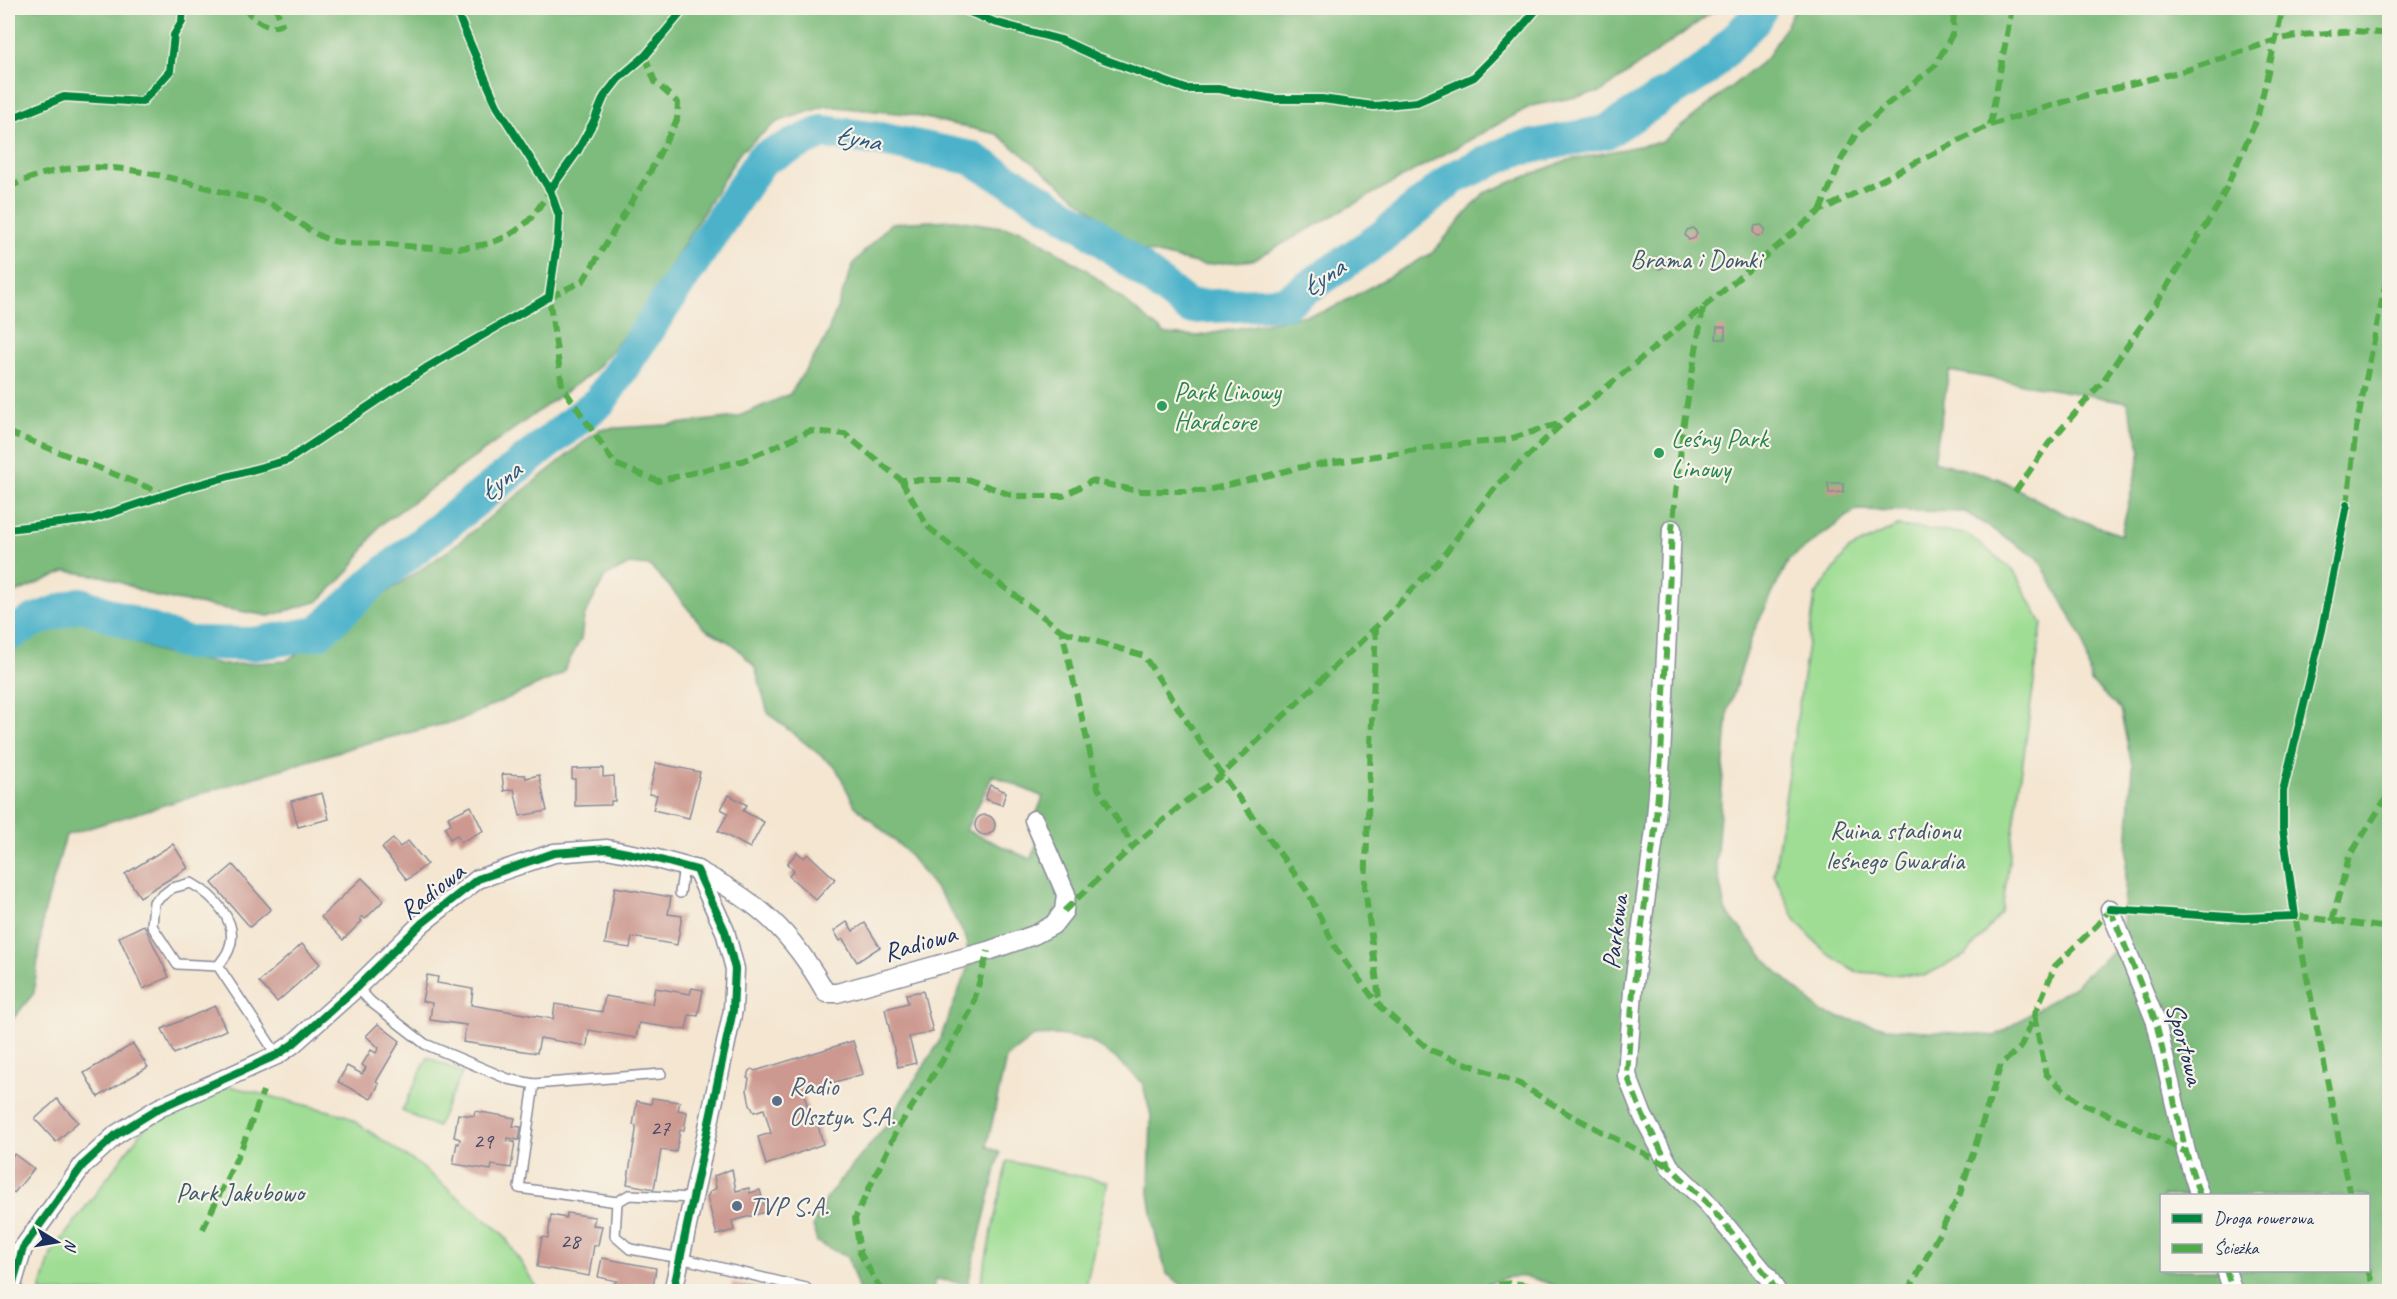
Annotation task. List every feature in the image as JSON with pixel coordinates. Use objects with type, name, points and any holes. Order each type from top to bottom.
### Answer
[{"type":"street","name":"Parkowa","points":[[1672,529],[1661,757],[1655,830],[1633,991],[1627,1075],[1643,1116],[1670,1167],[1708,1204],[1768,1277],[1777,1292]]},
{"type":"street","name":"Radiowa","points":[[10,1292],[15,1248],[83,1165],[117,1134],[159,1108],[277,1055],[293,1044],[357,987],[421,924],[478,879],[554,853],[607,849],[691,868],[733,888],[779,926],[808,961],[826,993],[837,993],[988,951],[1034,935],[1053,925],[1065,911],[1066,894],[1034,820]]},
{"type":"street","points":[[673,1292],[733,1010],[735,969],[725,931],[691,868]]},
{"type":"street","name":"Sportowa","points":[[2110,909],[2156,1022],[2186,1152],[2199,1194]]},
{"type":"street","points":[[2227,1272],[2233,1292]]},
{"type":"lane","points":[[680,893],[691,868]]},
{"type":"lane","points":[[191,883],[207,892],[231,923],[230,949],[218,966],[177,964],[152,926],[154,903],[172,888],[191,883]]},
{"type":"lane","points":[[218,966],[277,1055]]},
{"type":"lane","points":[[357,987],[371,1002],[425,1044],[508,1079],[534,1084],[662,1074]]},
{"type":"lane","points":[[534,1084],[519,1188],[617,1202],[629,1195],[693,1198]]},
{"type":"lane","points":[[617,1202],[615,1236],[630,1249],[680,1258],[806,1288]]},
{"type":"green space","points":[[8,8],[1718,8],[1601,92],[1531,106],[1253,260],[1204,265],[1141,250],[997,134],[907,114],[826,106],[777,122],[740,152],[638,320],[593,372],[379,526],[350,570],[319,601],[269,616],[157,597],[107,577],[66,571],[8,596]]},
{"type":"green space","name":"Brama i Domki","points":[[1796,8],[2389,8],[2389,1291],[1571,1292],[1532,1278],[1512,1277],[1488,1284],[1473,1292],[1190,1291],[1167,1274],[1156,1238],[1149,1193],[1151,1115],[1142,1082],[1114,1057],[1089,1040],[1058,1035],[1034,1036],[1006,1058],[987,1146],[1000,1153],[968,1284],[936,1279],[932,1291],[859,1291],[848,1257],[817,1242],[813,1225],[830,1193],[885,1127],[938,1044],[969,964],[966,938],[944,899],[906,851],[855,806],[836,768],[768,713],[755,667],[734,645],[704,628],[650,566],[629,564],[605,577],[584,617],[581,639],[562,674],[460,720],[363,744],[66,835],[43,917],[34,993],[8,1025],[8,647],[13,640],[78,618],[162,653],[226,665],[286,661],[449,550],[600,429],[667,425],[737,417],[790,394],[825,340],[854,263],[891,223],[955,220],[1022,230],[1087,270],[1165,334],[1199,336],[1327,311],[1432,253],[1484,193],[1565,161],[1663,141],[1768,57]],"holes":[[[1949,371],[2127,402],[2141,451],[2121,535],[2064,514],[1999,479],[1934,461]],[[1856,510],[1965,512],[2038,558],[2083,639],[2091,682],[2120,709],[2132,765],[2122,943],[2074,986],[1995,1036],[1886,1028],[1823,1013],[1771,966],[1725,910],[1716,863],[1728,711],[1753,633],[1789,560]],[[993,775],[1043,797],[1031,829],[1037,844],[1030,859],[966,830]]]},
{"type":"green space","name":"Ruina stadionu leśnego Gwardia","points":[[1898,526],[1967,534],[2014,571],[2042,624],[2002,912],[1966,955],[1924,976],[1857,972],[1826,953],[1795,919],[1774,875],[1815,596],[1848,550]]},
{"type":"green space","points":[[428,1057],[462,1073],[437,1127],[402,1111]]},
{"type":"green space","name":"Park Jakubowo","points":[[229,1086],[345,1115],[419,1165],[503,1234],[539,1291],[40,1292],[51,1254],[147,1124]]},
{"type":"green space","points":[[1007,1161],[1108,1182],[1085,1291],[979,1291]]},
{"type":"building","points":[[1761,225],[1765,229],[1763,235],[1757,236],[1753,232],[1755,226]]},
{"type":"building","points":[[1693,228],[1697,233],[1695,238],[1689,240],[1685,235],[1687,230]]},
{"type":"building","points":[[1663,257],[1667,261],[1665,267],[1659,269],[1655,264],[1657,258]]},
{"type":"building","points":[[1717,327],[1725,327],[1725,339],[1716,339]]},
{"type":"building","points":[[1828,483],[1843,483],[1843,492],[1829,493]]},
{"type":"building","points":[[656,763],[700,772],[689,818],[653,810],[657,795],[649,794]]},
{"type":"building","points":[[603,768],[603,777],[614,776],[615,801],[611,801],[611,805],[575,806],[575,779],[572,779],[572,769]]},
{"type":"building","points":[[502,774],[525,775],[526,778],[539,775],[547,811],[520,816],[514,789],[504,791]]},
{"type":"building","points":[[990,785],[1006,792],[1002,805],[985,799]]},
{"type":"building","points":[[322,793],[329,819],[298,827],[291,801]]},
{"type":"building","points":[[729,795],[747,805],[743,811],[764,822],[750,848],[718,831],[728,813],[721,809]]},
{"type":"building","points":[[471,806],[483,831],[461,842],[457,835],[450,839],[445,827],[451,824],[448,817]]},
{"type":"building","points":[[985,815],[992,818],[995,825],[992,832],[985,835],[978,832],[975,825],[978,818]]},
{"type":"building","points":[[393,839],[400,847],[408,841],[427,864],[407,880],[382,848]]},
{"type":"building","points":[[173,844],[188,868],[140,897],[125,874]]},
{"type":"building","points":[[797,852],[804,858],[808,854],[835,879],[816,900],[789,876],[794,870],[787,864]]},
{"type":"building","points":[[233,865],[271,909],[250,927],[212,883]]},
{"type":"building","points":[[362,878],[384,900],[365,919],[362,916],[360,919],[362,921],[343,940],[321,917]]},
{"type":"building","points":[[615,887],[671,897],[668,914],[682,916],[677,945],[632,937],[630,948],[605,944]]},
{"type":"building","points":[[847,922],[853,931],[865,923],[880,947],[857,962],[843,939],[840,941],[834,931]]},
{"type":"building","points":[[144,925],[169,977],[143,989],[119,937]]},
{"type":"building","points":[[302,944],[320,964],[277,1002],[259,982]]},
{"type":"building","points":[[427,975],[438,977],[437,983],[473,989],[471,1005],[553,1019],[555,1004],[602,1012],[605,996],[652,1004],[655,988],[690,994],[692,988],[703,990],[698,1016],[689,1015],[686,1030],[639,1023],[636,1038],[589,1030],[587,1046],[540,1038],[537,1053],[463,1042],[466,1025],[430,1020],[432,1003],[422,1001]]},
{"type":"building","points":[[923,991],[933,1032],[909,1037],[916,1063],[898,1067],[885,1009],[908,1003],[906,994]]},
{"type":"building","points":[[215,1006],[226,1030],[174,1054],[162,1029]]},
{"type":"building","points":[[378,1024],[400,1041],[376,1082],[379,1084],[371,1099],[338,1082],[347,1066],[362,1074],[366,1068],[362,1065],[371,1050],[376,1053],[379,1048],[366,1036]]},
{"type":"building","name":"Radio Olsztyn S.A.","points":[[853,1041],[863,1074],[803,1091],[811,1119],[816,1118],[823,1144],[766,1165],[758,1137],[771,1133],[764,1109],[754,1112],[750,1105],[747,1090],[749,1079],[747,1078],[750,1071]]},
{"type":"building","points":[[133,1044],[148,1067],[98,1097],[84,1073]]},
{"type":"building","points":[[652,1098],[680,1102],[678,1110],[687,1112],[684,1130],[680,1130],[676,1152],[661,1150],[654,1189],[627,1184],[636,1131],[636,1126],[633,1125],[637,1101],[651,1104]]},
{"type":"building","points":[[57,1099],[78,1122],[56,1142],[35,1119]]},
{"type":"building","points":[[475,1111],[515,1118],[513,1126],[521,1127],[519,1140],[508,1138],[507,1141],[515,1142],[511,1168],[492,1165],[491,1170],[453,1164],[457,1143],[459,1144],[460,1139],[454,1137],[458,1114],[474,1116]]},
{"type":"building","points":[[14,1154],[34,1169],[14,1193],[8,1188],[8,1162]]},
{"type":"building","name":"TVP S.A.","points":[[732,1169],[736,1191],[749,1188],[750,1193],[760,1190],[766,1212],[732,1221],[734,1230],[717,1235],[707,1197],[716,1188],[714,1176]]},
{"type":"building","points":[[567,1213],[595,1217],[593,1225],[602,1226],[598,1245],[594,1245],[589,1276],[537,1267],[542,1237],[548,1238],[551,1215],[566,1218]]},
{"type":"building","points":[[602,1258],[656,1268],[653,1287],[635,1284],[640,1292],[602,1292],[617,1281],[598,1277]]},
{"type":"building","points":[[732,1283],[762,1288],[761,1292],[730,1292]]},
{"type":"waterway","name":"Łyna","points":[[8,635],[33,621],[80,604],[186,643],[253,644],[318,633],[377,579],[600,401],[762,159],[823,132],[879,139],[971,158],[1089,229],[1189,307],[1285,303],[1382,237],[1453,178],[1514,150],[1606,132],[1707,69],[1756,18],[1761,8]]},
{"type":"marked path","points":[[243,8],[261,23],[270,26],[282,24],[276,8]]},
{"type":"marked path","points":[[685,9],[736,10],[744,8]]},
{"type":"marked path","points":[[1820,211],[1841,160],[1856,134],[1884,107],[1935,66],[1953,33],[1954,8]]},
{"type":"marked path","points":[[1990,125],[2012,8]]},
{"type":"marked path","points":[[2015,492],[2049,443],[2103,381],[2152,310],[2219,204],[2257,119],[2283,8]]},
{"type":"marked path","points":[[1064,911],[1133,846],[1186,801],[1222,775],[1376,627],[1439,561],[1499,483],[1564,422],[1820,211],[1990,125],[2083,96],[2187,70],[2276,40],[2301,35],[2355,31],[2390,34]]},
{"type":"marked path","points":[[645,56],[655,82],[678,103],[677,120],[650,172],[583,281],[549,297],[562,386],[615,464],[658,481],[742,461],[810,431],[845,434],[901,480],[970,480],[1014,496],[1063,496],[1092,481],[1138,491],[1204,491],[1302,467],[1442,446],[1506,440],[1561,423]]},
{"type":"marked path","points":[[8,188],[34,177],[61,170],[87,167],[113,168],[166,177],[263,201],[283,211],[315,233],[337,242],[381,243],[425,248],[463,248],[499,240],[530,219],[551,189]]},
{"type":"marked path","points":[[2347,505],[2356,429],[2390,261]]},
{"type":"marked path","points":[[1703,308],[1684,422],[1672,529],[1661,757],[1655,830],[1633,991],[1627,1075],[1643,1116],[1670,1167],[1708,1204],[1768,1277],[1777,1292]]},
{"type":"marked path","points":[[8,432],[167,495]]},
{"type":"marked path","points":[[901,480],[928,527],[1062,631],[1098,788],[1133,846]]},
{"type":"marked path","points":[[1376,627],[1365,887],[1380,1007]]},
{"type":"marked path","points":[[1062,631],[1144,656],[1222,775],[1308,892],[1336,949],[1380,1007],[1430,1050],[1520,1084],[1570,1115],[1670,1167]]},
{"type":"marked path","points":[[2332,921],[2349,857],[2390,792]]},
{"type":"marked path","points":[[2110,909],[2156,1022],[2186,1152],[2199,1194]]},
{"type":"marked path","points":[[1908,1292],[1960,1194],[2001,1064],[2021,1047],[2055,966],[2110,909]]},
{"type":"marked path","points":[[2350,1194],[2295,916],[2390,928]]},
{"type":"marked path","points":[[878,1292],[879,1287],[860,1253],[855,1218],[899,1126],[941,1063],[972,1008],[988,951]]},
{"type":"marked path","points":[[2034,1015],[2046,1074],[2078,1102],[2186,1152]]},
{"type":"marked path","points":[[203,1229],[242,1147],[263,1091]]},
{"type":"marked path","points":[[2227,1272],[2233,1292]]},
{"type":"marked path","points":[[2369,1272],[2375,1292]]},
{"type":"marked path","points":[[1482,1292],[1506,1283],[1531,1286],[1547,1292]]},
{"type":"cycle path","points":[[8,120],[64,97],[142,102],[170,71],[174,35],[182,22],[183,8]]},
{"type":"cycle path","points":[[8,529],[93,519],[186,488],[288,460],[426,368],[549,297],[559,216],[550,190],[497,106],[455,8]]},
{"type":"cycle path","points":[[550,190],[577,152],[604,97],[618,79],[645,56],[685,8]]},
{"type":"cycle path","points":[[960,8],[994,22],[1061,40],[1098,57],[1186,89],[1218,89],[1274,99],[1322,99],[1374,106],[1417,102],[1474,77],[1538,8]]},
{"type":"cycle path","points":[[2110,909],[2243,918],[2295,916],[2283,829],[2283,791],[2322,630],[2347,505]]},
{"type":"cycle path","points":[[10,1292],[23,1248],[83,1165],[117,1134],[159,1108],[277,1055],[293,1044],[357,987],[421,924],[478,879],[554,853],[607,849],[697,870],[725,931],[735,969],[733,1010],[673,1292]]},
{"type":"place","name":"Park Linowy Hardcore","points":[[1162,406]]},
{"type":"place","name":"Leśny Park Linowy","points":[[1659,453]]},
{"type":"place","name":"Radio Olsztyn S.A.","points":[[777,1101]]},
{"type":"place","name":"TVP S.A.","points":[[737,1206]]}]
